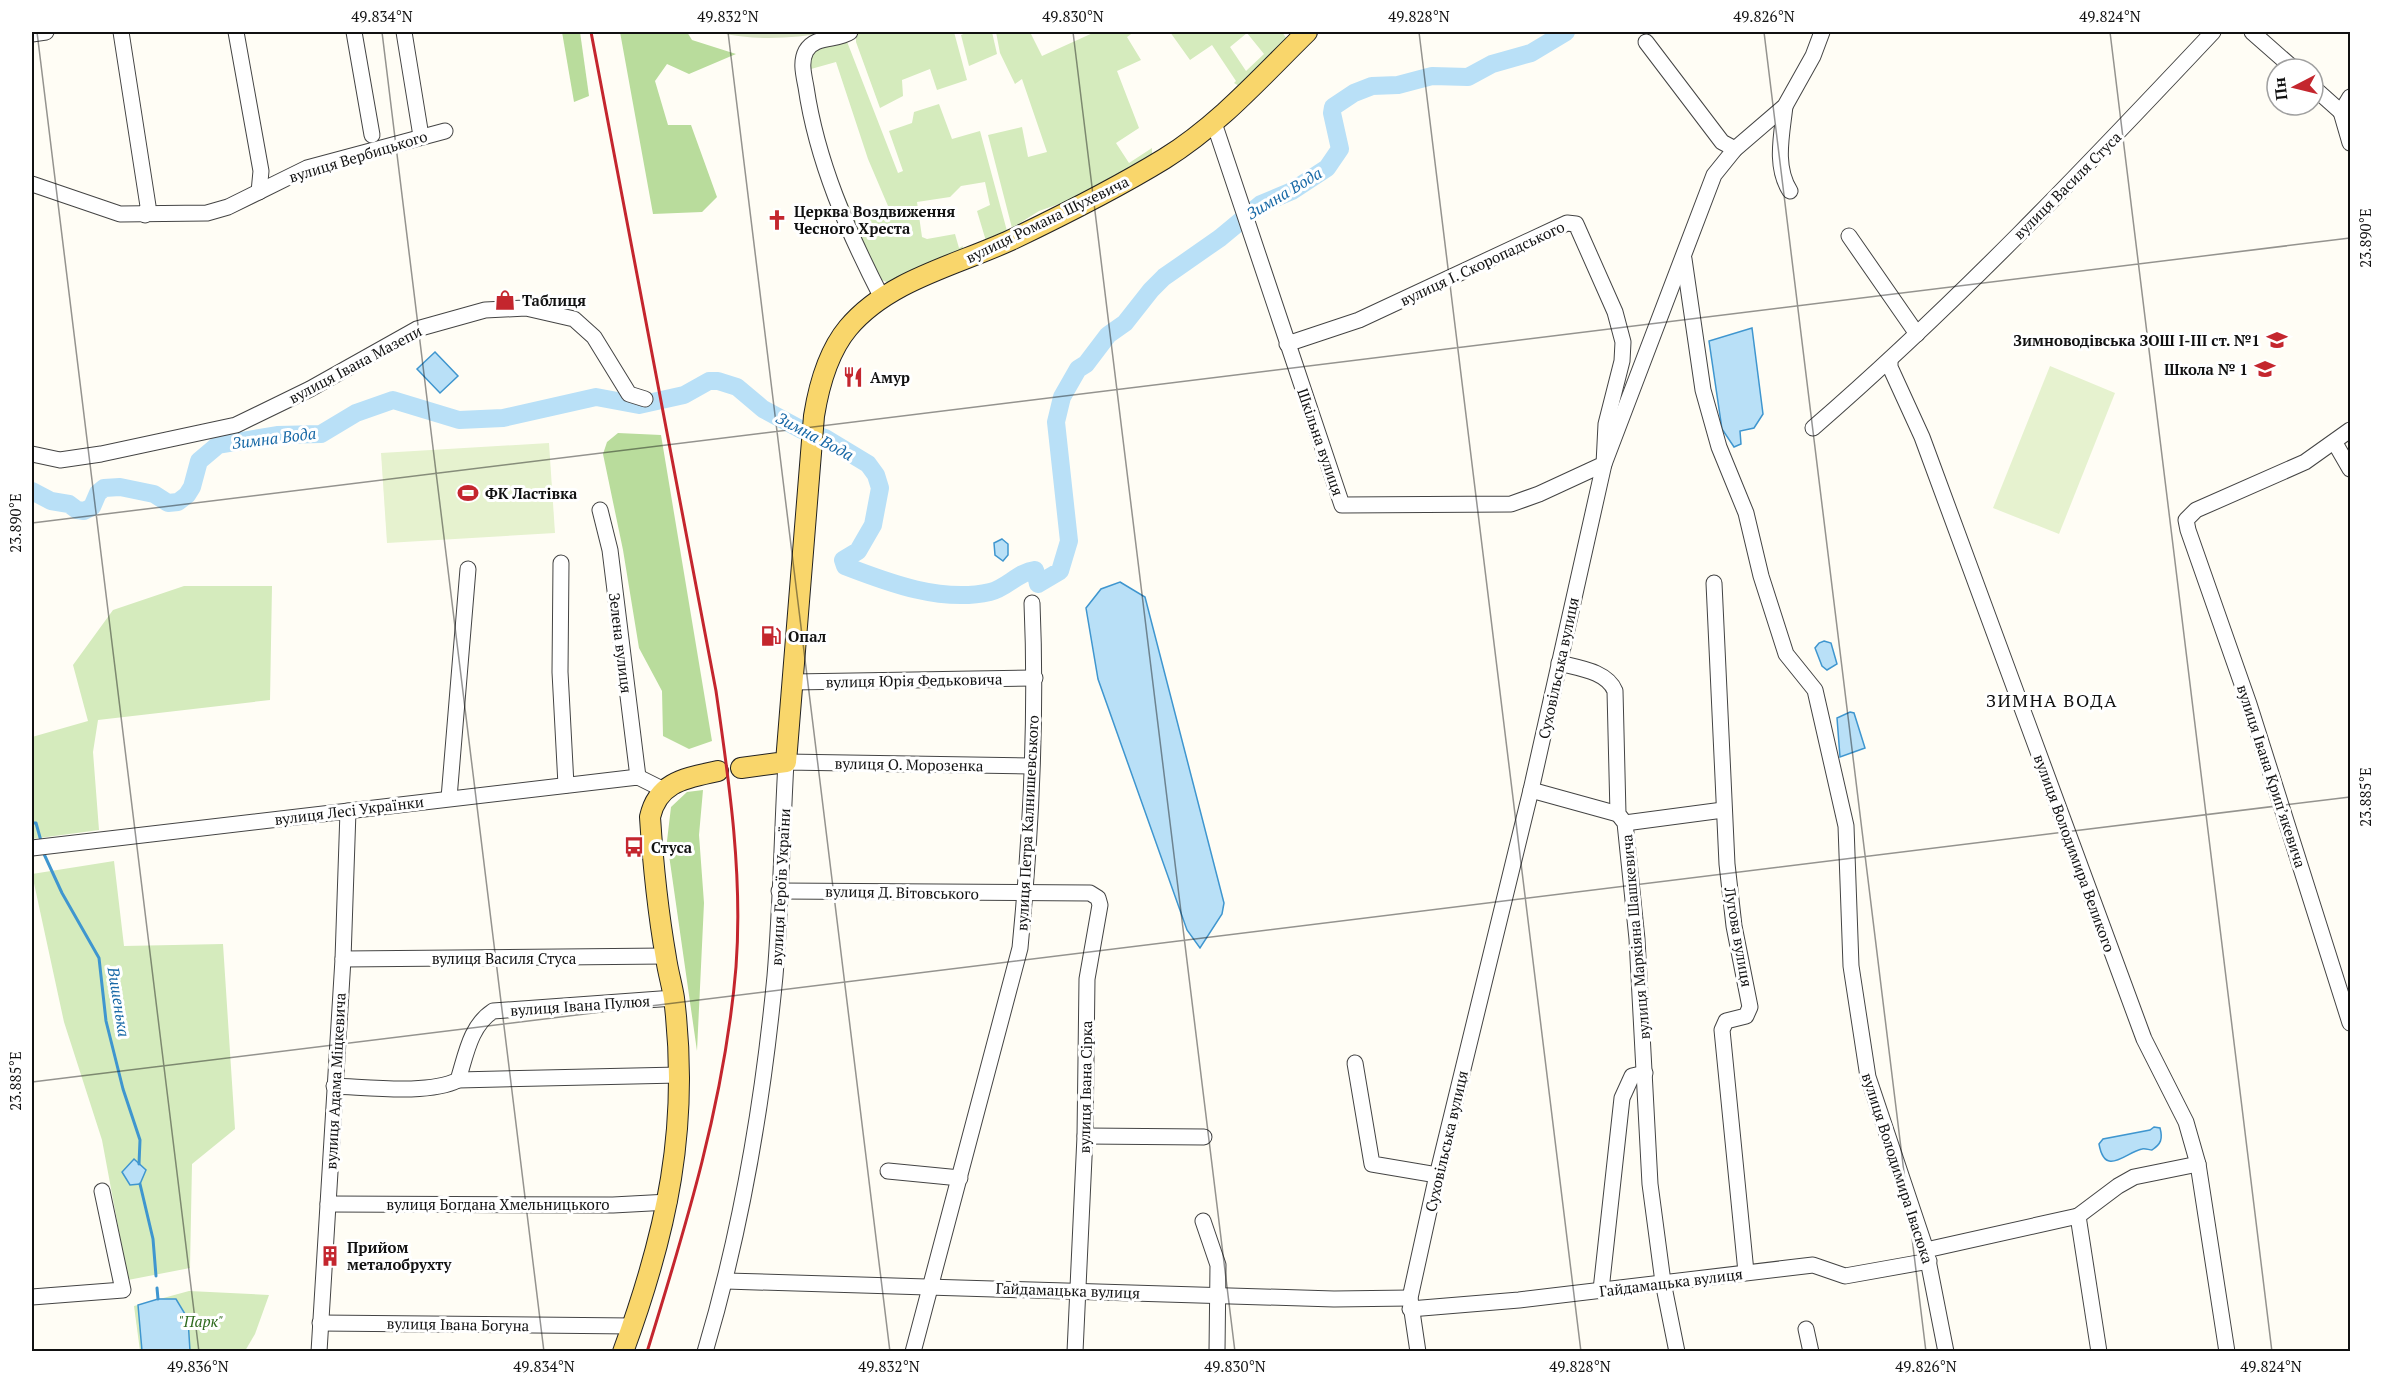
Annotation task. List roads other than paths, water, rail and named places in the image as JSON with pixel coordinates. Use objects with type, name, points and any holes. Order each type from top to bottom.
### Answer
[{"type":"main road","name":"вулиця Романа Шухевича","points":[[814,416],[826,367],[837,342],[861,314],[882,298],[1011,240],[1139,174],[1214,123],[1307,32]]},
{"type":"main road","name":"вулиця Героїв України","points":[[786,762],[814,416]]},
{"type":"main road","points":[[741,768],[786,762]]},
{"type":"main road","points":[[623,1352],[669,1202],[678,1139],[679,1075],[674,998],[666,956],[650,818],[653,803],[664,790],[682,779],[718,771]]},
{"type":"street","points":[[32,34],[46,32]]},
{"type":"street","points":[[120,32],[148,206],[145,215]]},
{"type":"street","points":[[236,32],[261,171],[259,192]]},
{"type":"street","points":[[354,32],[372,135]]},
{"type":"street","points":[[404,32],[420,130]]},
{"type":"street","name":"Суховільська вулиця","points":[[1418,1352],[1410,1303],[1437,1175],[1531,790],[1604,464],[1714,175],[1736,149],[1785,106],[1813,56],[1822,32]]},
{"type":"street","name":"вулиця Василя Стуса","points":[[1814,428],[1890,362],[2117,135],[2213,32]]},
{"type":"street","points":[[2252,32],[2280,57]]},
{"type":"street","points":[[848,33],[825,38],[812,45],[803,57],[804,72],[815,131],[827,175],[882,298]]},
{"type":"street","points":[[1646,42],[1722,142],[1736,149]]},
{"type":"street","points":[[2341,112],[2350,97]]},
{"type":"street","points":[[2325,98],[2341,112],[2350,143]]},
{"type":"street","points":[[1785,106],[1780,157],[1784,181],[1790,191]]},
{"type":"street","name":"Шкільна вулиця","points":[[1214,123],[1342,505],[1511,504],[1539,494],[1604,464]]},
{"type":"street","name":"вулиця Вербицького","points":[[32,184],[111,212],[145,215],[207,213],[228,207],[307,168],[445,131]]},
{"type":"street","name":"вулиця І. Скоропадського","points":[[1287,344],[1359,320],[1567,223],[1576,224],[1615,312],[1623,342],[1622,362],[1606,424],[1604,464]]},
{"type":"street","points":[[1849,236],[1917,334]]},
{"type":"street","name":"вулиця Володимира Івасюка","points":[[1683,256],[1703,390],[1719,447],[1746,513],[1761,576],[1786,654],[1815,690],[1846,826],[1851,966],[1868,1077],[1928,1255],[1946,1352]]},
{"type":"street","name":"вулиця Івана Мазепи","points":[[32,454],[60,460],[236,425],[310,388],[417,328],[485,310],[526,308],[574,319],[594,337],[629,394],[645,399]]},
{"type":"street","name":"вулиця Володимира Великого","points":[[1890,362],[1890,367],[1922,437],[2144,1039],[2186,1122],[2198,1164],[2227,1352]]},
{"type":"street","points":[[2350,430],[2335,443],[2350,469]]},
{"type":"street","name":"вулиця Івана Крипʼякевича","points":[[2335,443],[2305,462],[2196,510],[2186,520],[2249,704],[2350,1023]]},
{"type":"street","name":"Зелена вулиця","points":[[600,510],[610,550],[638,777]]},
{"type":"street","points":[[561,563],[560,672],[567,785]]},
{"type":"street","points":[[449,798],[468,569]]},
{"type":"street","name":"Лугова вулиця","points":[[1714,583],[1723,810],[1734,926],[1750,1007],[1746,1016],[1726,1021],[1722,1030],[1746,1272]]},
{"type":"street","name":"вулиця Петра Калнишевського","points":[[913,1352],[1020,948],[1025,893],[1035,678],[1032,603]]},
{"type":"street","name":"вулиця Маркіяна Шашкевича","points":[[1559,663],[1602,676],[1612,682],[1615,691],[1622,819],[1637,939],[1650,1184],[1663,1282],[1677,1352]]},
{"type":"street","name":"вулиця Юрія Федьковича","points":[[793,682],[1035,678]]},
{"type":"street","name":"вулиця О. Морозенка","points":[[786,762],[1031,766]]},
{"type":"street","name":"вулиця Героїв України","points":[[705,1352],[726,1281],[756,1116],[775,977],[786,762]]},
{"type":"street","points":[[638,777],[664,790]]},
{"type":"street","name":"вулиця Лесі Українки","points":[[32,848],[638,777]]},
{"type":"street","points":[[1531,790],[1622,819],[1723,810]]},
{"type":"street","name":"вулиця Адама Міцкевича","points":[[319,1352],[343,959],[348,811]]},
{"type":"street","name":"вулиця Д. Вітовського","points":[[779,891],[1025,893]]},
{"type":"street","name":"вулиця Івана Сірка","points":[[1025,893],[1090,893],[1098,898],[1100,905],[1087,979],[1085,1136],[1075,1352]]},
{"type":"street","name":"вулиця Василя Стуса","points":[[343,959],[666,956]]},
{"type":"street","name":"вулиця Івана Пулюя","points":[[458,1080],[472,1035],[480,1022],[492,1011],[674,998]]},
{"type":"street","points":[[1354,1063],[1371,1164],[1437,1175]]},
{"type":"street","points":[[1601,1290],[1622,1098],[1632,1076],[1645,1073]]},
{"type":"street","points":[[334,1086],[426,1087],[451,1084],[458,1080],[679,1075]]},
{"type":"street","points":[[1085,1136],[1204,1137]]},
{"type":"street","points":[[2099,1352],[2078,1216],[2134,1177],[2198,1164]]},
{"type":"street","points":[[888,1171],[960,1178]]},
{"type":"street","points":[[32,1297],[123,1290],[102,1191]]},
{"type":"street","name":"вулиця Богдана Хмельницького","points":[[328,1204],[613,1205],[669,1202]]},
{"type":"street","name":"Гайдамацька вулиця","points":[[726,1281],[1218,1295],[1410,1303],[1601,1290],[1813,1265],[1845,1276],[2078,1216]]},
{"type":"street","points":[[1203,1221],[1215,1253],[1218,1295],[1217,1352]]},
{"type":"street","name":"вулиця Івана Богуна","points":[[320,1323],[632,1326]]},
{"type":"street","points":[[1806,1329],[1811,1352]]},
{"type":"water","points":[[1752,328],[1763,414],[1754,428],[1740,431],[1741,444],[1734,447],[1722,429],[1709,341]]},
{"type":"water","points":[[435,352],[458,376],[440,393],[417,369]]},
{"type":"water","points":[[1002,539],[1008,544],[1008,555],[1003,561],[995,555],[994,543]]},
{"type":"water","points":[[1120,582],[1145,597],[1224,903],[1222,914],[1200,948],[1187,930],[1098,679],[1086,608],[1101,589]]},
{"type":"water","points":[[1824,641],[1831,643],[1837,664],[1827,670],[1822,666],[1815,648]]},
{"type":"water","points":[[1850,712],[1854,713],[1865,748],[1840,757],[1837,718]]},
{"type":"water","points":[[2154,1127],[2160,1128],[2161,1138],[2152,1150],[2142,1149],[2111,1161],[2106,1160],[2102,1154],[2099,1144],[2103,1139],[2150,1130]]},
{"type":"water","points":[[134,1159],[146,1170],[140,1184],[130,1185],[122,1172]]},
{"type":"water","points":[[158,1299],[176,1299],[188,1319],[190,1351],[142,1351],[138,1305]]},
{"type":"waterway","name":"Зимна Вода","points":[[32,491],[51,501],[69,504],[77,510],[84,511],[92,507],[98,493],[104,488],[120,487],[154,494],[168,503],[178,502],[187,495],[192,487],[199,461],[218,445],[277,435],[321,434],[356,413],[393,400],[459,420],[503,418],[596,397],[639,405],[684,395],[709,381],[718,381],[737,387],[763,409],[802,430],[825,438],[868,464],[876,475],[880,488],[873,525],[858,551],[843,560],[845,566],[898,585],[953,595],[990,592],[1035,570],[1038,584],[1060,571],[1069,541],[1056,422],[1062,397],[1078,369],[1086,364],[1108,335],[1125,323],[1151,290],[1164,277],[1220,238],[1261,204],[1292,191],[1327,168],[1340,149],[1332,113],[1333,107],[1354,93],[1372,86],[1398,85],[1432,76],[1468,77],[1492,64],[1531,53],[1566,32]]},
{"type":"waterway","name":"Вишенька","points":[[32,823],[36,823],[41,841]]},
{"type":"waterway","name":"Вишенька","points":[[44,854],[62,893],[99,958],[106,1021],[123,1089],[140,1140],[139,1164]]},
{"type":"waterway","name":"Вишенька","points":[[140,1184],[153,1239],[156,1276]]},
{"type":"waterway","name":"Вишенька","points":[[157,1288],[158,1299]]},
{"type":"railway","points":[[591,32],[716,691],[730,794],[738,898],[736,967],[723,1065],[702,1162],[647,1352]]},
{"type":"place","name":"Церква Воздвиження Чесного Хреста","points":[[777,220]]},
{"type":"place","name":"Таблиця","points":[[505,300]]},
{"type":"place","name":"Зимноводівська ЗОШ І-ІІІ ст. №1","points":[[2277,340]]},
{"type":"place","name":"Школа № 1","points":[[2265,369]]},
{"type":"place","name":"Амур","points":[[853,377]]},
{"type":"place","name":"ФК Ластівка","points":[[468,493]]},
{"type":"place","name":"Опал","points":[[771,636]]},
{"type":"place","name":"Стуса","points":[[634,847]]},
{"type":"place","name":"Прийом металобрухту","points":[[330,1256]]},
{"type":"district","name":"ЗИМНА ВОДА","points":[[2052,700]]},
{"type":"park label","name":"\"Парк\"","points":[[201,1321]]}]
